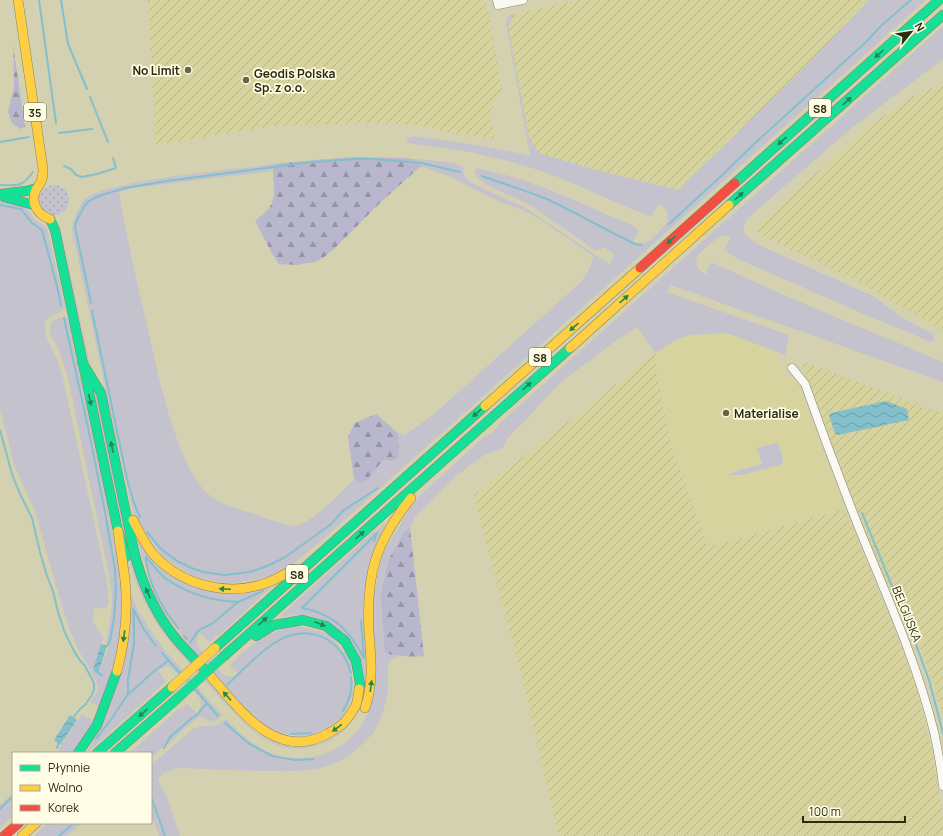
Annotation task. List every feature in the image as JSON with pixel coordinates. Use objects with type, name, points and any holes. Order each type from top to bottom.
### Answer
[{"type":"main road","name":"35","points":[[18,0],[43,169],[41,184],[37,188],[34,196],[34,205]]},
{"type":"main road","name":"35","points":[[24,40],[25,0]]},
{"type":"main road","name":"S8","points":[[98,752],[939,0]]},
{"type":"main road","name":"S8","points":[[116,752],[943,15]]},
{"type":"main road","points":[[0,195],[37,188]]},
{"type":"main road","points":[[0,195],[34,205],[40,214],[50,219],[55,230],[117,527],[125,581],[125,630],[116,673],[97,725],[79,752]]},
{"type":"main road","points":[[82,362],[101,393],[137,564],[155,609],[170,632],[248,719],[259,728],[279,739],[296,742],[311,741],[325,736],[337,729],[349,718],[357,702],[360,680],[359,668],[355,656],[342,638],[320,623],[302,620],[273,626],[223,657]]},
{"type":"main road","points":[[362,715],[368,698],[372,677],[369,588],[375,561],[381,546],[396,519],[408,501],[436,468]]},
{"type":"main road","points":[[121,485],[134,525],[151,552],[170,570],[182,578],[207,587],[221,589],[249,588],[276,579],[289,572],[301,564],[358,514],[379,500]]},
{"type":"main road","points":[[117,527],[135,590]]},
{"type":"main road","points":[[188,666],[203,684]]},
{"type":"main road","points":[[4,836],[18,824]]},
{"type":"main road","points":[[22,836],[35,824]]},
{"type":"street","points":[[497,0],[498,5],[523,0]]},
{"type":"street","name":"BELGIJSKA","points":[[792,368],[805,384],[857,524],[904,636],[921,685],[934,733],[943,786]]},
{"type":"shaded area","points":[[148,0],[485,0],[502,90],[490,112],[495,139],[447,132],[418,125],[375,123],[272,126],[156,145]]},
{"type":"shaded area","points":[[578,0],[869,0],[798,74],[678,190],[589,168],[539,153],[529,138],[509,32],[509,23],[514,15],[522,12]]},
{"type":"shaded area","points":[[869,0],[926,0],[298,560],[268,577],[229,584],[193,576],[162,556],[135,516],[131,505],[72,230],[77,212],[87,197],[110,188],[128,184],[273,164],[272,171],[141,187],[119,192],[133,263],[166,405],[182,453],[189,468],[204,490],[222,503],[277,522],[295,526],[302,524],[318,514],[354,479],[360,483],[383,460],[392,461],[398,444],[398,433],[405,435],[433,415],[582,281],[592,263],[593,256],[529,213],[498,201],[451,177],[421,166],[414,159],[447,162],[463,167],[464,176],[468,180],[483,189],[527,209],[609,264],[615,255],[604,247],[599,250],[595,250],[532,206],[487,185],[475,174],[475,169],[529,182],[631,225],[639,230],[633,242],[648,242],[666,224],[668,218],[667,212],[659,204],[651,216],[631,209],[561,178],[523,165],[470,152],[407,143],[408,138],[415,136],[446,140],[530,156],[506,23],[508,17],[514,13],[509,23],[509,32],[529,138],[539,153],[589,168],[678,190],[798,74]]},
{"type":"shaded area","points":[[943,26],[943,59],[854,126],[748,218],[744,225],[745,233],[755,243],[873,296],[901,317],[931,333],[934,336],[933,341],[931,342],[866,315],[738,259],[724,250],[731,237],[723,236],[716,239],[698,256],[696,262],[700,270],[706,274],[711,262],[795,300],[943,362],[943,382],[671,285],[666,292],[789,335],[785,355],[727,333],[691,335],[679,338],[656,353],[637,327],[561,382],[513,432],[507,439],[503,448],[483,456],[469,466],[455,477],[415,517],[410,527],[404,532],[389,559],[385,653],[399,657],[389,661],[388,689],[385,705],[375,730],[368,739],[341,761],[308,770],[260,771],[178,768],[163,773],[158,780],[167,797],[180,836],[159,836],[152,818],[152,764],[193,729],[200,726],[215,726],[226,719],[246,738],[263,750],[282,757],[305,758],[317,756],[339,747],[349,740],[362,725],[372,704],[373,600],[381,557],[415,500],[483,438],[493,432],[500,423]]},
{"type":"shaded area","points":[[943,83],[943,331],[859,282],[759,234],[756,228],[864,130],[909,98]]},
{"type":"shaded area","points":[[54,185],[60,186],[68,194],[68,206],[60,214],[54,215],[48,214],[40,206],[39,200],[40,194],[48,186]]},
{"type":"shaded area","points":[[0,201],[23,205],[34,219],[47,228],[65,306],[65,310],[48,318],[45,323],[45,328],[48,340],[62,375],[106,577],[108,605],[105,608],[94,608],[93,622],[103,638],[92,670],[98,675],[109,646],[106,644],[112,597],[109,575],[69,384],[63,362],[50,331],[52,322],[65,316],[68,319],[104,488],[121,582],[121,627],[113,672],[97,714],[87,734],[75,752],[58,752],[82,714],[93,720],[99,707],[90,702],[97,692],[98,685],[79,651],[69,628],[35,511],[14,464],[0,409]]},
{"type":"shaded area","points":[[60,228],[131,556],[142,590],[158,623],[171,640],[237,715],[250,728],[265,738],[289,746],[302,747],[315,745],[333,738],[348,725],[355,715],[363,695],[364,676],[360,657],[351,641],[338,628],[322,619],[302,615],[280,616],[374,531],[375,532],[386,523],[377,541],[366,578],[364,614],[367,666],[363,699],[357,714],[346,728],[328,742],[306,748],[286,748],[268,741],[252,730],[221,700],[176,649],[164,634],[146,604],[138,587],[130,563]]},
{"type":"shaded area","points":[[727,333],[775,351],[785,377],[797,382],[845,509],[708,547],[671,444],[656,371],[656,353],[679,338],[691,335]]},
{"type":"shaded area","points":[[656,353],[656,371],[671,444],[708,547],[845,509],[916,685],[931,748],[943,817],[943,836],[559,836],[524,687],[474,495]]},
{"type":"shaded area","points":[[801,361],[943,413],[943,718],[934,684],[914,631],[897,610],[862,525]]},
{"type":"shaded area","points":[[778,443],[783,460],[782,464],[743,475],[729,475],[736,471],[762,464],[757,448]]},
{"type":"shaded area","points":[[136,538],[189,585],[276,583],[211,641],[199,633],[197,640],[198,647],[221,673],[231,676],[238,674],[230,665],[237,657],[262,637],[293,625],[330,634],[351,661],[353,696],[341,719],[309,737],[272,732],[219,682],[159,607]]},
{"type":"shaded area","points":[[130,591],[139,612],[154,636],[222,715],[217,720],[212,722],[200,716],[152,757],[152,752],[137,752],[135,750],[131,752],[178,709],[179,710],[187,704],[197,713],[199,710],[201,701],[198,696],[176,672],[170,667],[167,667],[158,671],[165,682],[87,752],[94,738]]},
{"type":"shaded area","points":[[12,794],[12,817],[0,828],[0,805]]},
{"type":"shaded area","points":[[47,824],[81,824],[67,836],[34,836]]},
{"type":"green space","points":[[13,44],[25,127],[20,129],[12,123],[8,112],[14,87]]},
{"type":"green space","points":[[356,157],[414,159],[421,166],[383,200],[323,258],[315,262],[297,265],[279,264],[255,221],[266,212],[272,203],[274,193],[273,164]]},
{"type":"green space","points":[[376,414],[398,433],[399,457],[392,461],[383,460],[367,480],[360,483],[354,479],[348,437],[355,423]]},
{"type":"green space","points":[[410,527],[424,656],[414,657],[385,653],[381,596],[389,559],[404,532]]},
{"type":"water","points":[[886,401],[907,409],[909,420],[838,435],[835,433],[829,415],[831,413]]},
{"type":"water","points":[[101,644],[107,646],[98,674],[93,669]]},
{"type":"water","points":[[70,715],[77,720],[60,745],[54,740]]},
{"type":"waterway","points":[[39,0],[56,123]]},
{"type":"waterway","points":[[61,0],[68,44],[87,89]]},
{"type":"waterway","points":[[669,224],[866,42],[882,25],[911,0]]},
{"type":"waterway","points":[[90,97],[108,142]]},
{"type":"waterway","points":[[59,133],[92,129]]},
{"type":"waterway","points":[[0,142],[29,137]]},
{"type":"waterway","points":[[64,166],[71,169],[76,175],[82,177],[116,168],[113,158]]},
{"type":"waterway","points":[[91,303],[75,227],[85,205],[89,201],[99,196],[125,188],[167,181],[304,163],[354,159],[421,163],[460,172]]},
{"type":"waterway","points":[[0,185],[22,183],[33,172]]},
{"type":"waterway","points":[[482,176],[549,200],[635,244],[641,245]]},
{"type":"waterway","points":[[0,205],[21,209],[32,223],[42,230],[61,306]]},
{"type":"waterway","points":[[92,311],[127,479],[140,517]]},
{"type":"waterway","points":[[64,318],[89,432],[115,569],[116,593],[114,618],[110,641],[107,646]]},
{"type":"waterway","points":[[0,430],[12,474],[32,518],[40,552],[65,633],[74,651],[85,666],[94,683],[92,695],[73,718]]},
{"type":"waterway","points":[[147,532],[160,548],[177,561],[194,569],[224,575],[250,572],[284,558],[330,525],[344,510],[378,488]]},
{"type":"waterway","points":[[862,513],[929,680],[943,733]]},
{"type":"waterway","points":[[361,621],[364,658],[346,631],[332,619],[323,614],[302,608],[377,533],[374,541]]},
{"type":"waterway","points":[[146,557],[157,571],[165,578],[190,592],[209,598],[238,602]]},
{"type":"waterway","points":[[146,558],[150,577],[161,604],[178,628]]},
{"type":"waterway","points":[[190,643],[197,632],[212,624],[238,602],[263,591]]},
{"type":"waterway","points":[[133,609],[134,644],[128,679],[128,694],[169,660]]},
{"type":"waterway","points":[[134,610],[143,628],[156,646]]},
{"type":"waterway","points":[[227,685],[267,648],[283,638],[303,633],[313,634],[331,642],[345,658],[351,673]]},
{"type":"waterway","points":[[184,636],[187,639]]},
{"type":"waterway","points":[[162,653],[180,673]]},
{"type":"waterway","points":[[98,673],[102,675]]},
{"type":"waterway","points":[[343,711],[350,695],[351,677]]},
{"type":"waterway","points":[[195,689],[218,716]]},
{"type":"waterway","points":[[96,739],[128,694]]},
{"type":"waterway","points":[[164,748],[170,737],[197,715],[207,703]]},
{"type":"waterway","points":[[225,723],[248,743],[272,756],[295,760],[313,759]]},
{"type":"waterway","points":[[291,734],[311,733]]},
{"type":"waterway","points":[[57,748],[59,741]]},
{"type":"waterway","points":[[0,809],[12,797]]},
{"type":"waterway","points":[[152,799],[165,836]]},
{"type":"waterway","points":[[59,836],[73,824]]},
{"type":"traffic: fast","points":[[735,183],[939,0]]},
{"type":"traffic: fast","points":[[729,205],[943,15]]},
{"type":"traffic: fast","points":[[0,194],[26,191],[37,188]]},
{"type":"traffic: fast","points":[[4,197],[34,205]]},
{"type":"traffic: fast","points":[[50,219],[55,230],[118,531]]},
{"type":"traffic: fast","points":[[223,657],[570,348]]},
{"type":"traffic: fast","points":[[82,362],[101,393],[133,547],[147,591],[157,612],[170,631],[207,672]]},
{"type":"traffic: fast","points":[[215,648],[485,406]]},
{"type":"traffic: fast","points":[[117,527],[126,557]]},
{"type":"traffic: fast","points":[[256,636],[274,625],[303,620],[326,626],[345,641],[356,661],[360,684],[359,689]]},
{"type":"traffic: fast","points":[[180,696],[223,657]]},
{"type":"traffic: fast","points":[[79,752],[97,725],[117,671]]},
{"type":"traffic: fast","points":[[98,752],[172,687]]},
{"type":"traffic: fast","points":[[116,752],[180,696]]},
{"type":"traffic: slow","points":[[18,0],[43,169],[42,179],[36,190],[34,199],[36,208],[42,215],[50,219]]},
{"type":"traffic: slow","points":[[570,348],[729,205]]},
{"type":"traffic: slow","points":[[485,406],[640,268]]},
{"type":"traffic: slow","points":[[365,708],[371,680],[368,611],[371,576],[381,545],[399,514],[411,498]]},
{"type":"traffic: slow","points":[[133,520],[150,550],[164,565],[177,574],[205,585],[236,589],[251,587],[266,583],[293,569]]},
{"type":"traffic: slow","points":[[117,671],[124,637],[126,614],[125,580],[118,531]]},
{"type":"traffic: slow","points":[[172,687],[215,648]]},
{"type":"traffic: slow","points":[[207,672],[244,714],[259,727],[274,736],[291,741],[308,741],[327,734],[342,725],[356,705],[359,689]]},
{"type":"traffic: slow","points":[[22,836],[35,824]]},
{"type":"traffic: jam","points":[[640,268],[735,183]]},
{"type":"traffic: jam","points":[[4,836],[18,824]]},
{"type":"place","name":"No Limit","points":[[188,70]]},
{"type":"place","name":"Geodis Polska Sp. z o.o.","points":[[246,80]]},
{"type":"place","name":"Materialise","points":[[726,413]]}]
